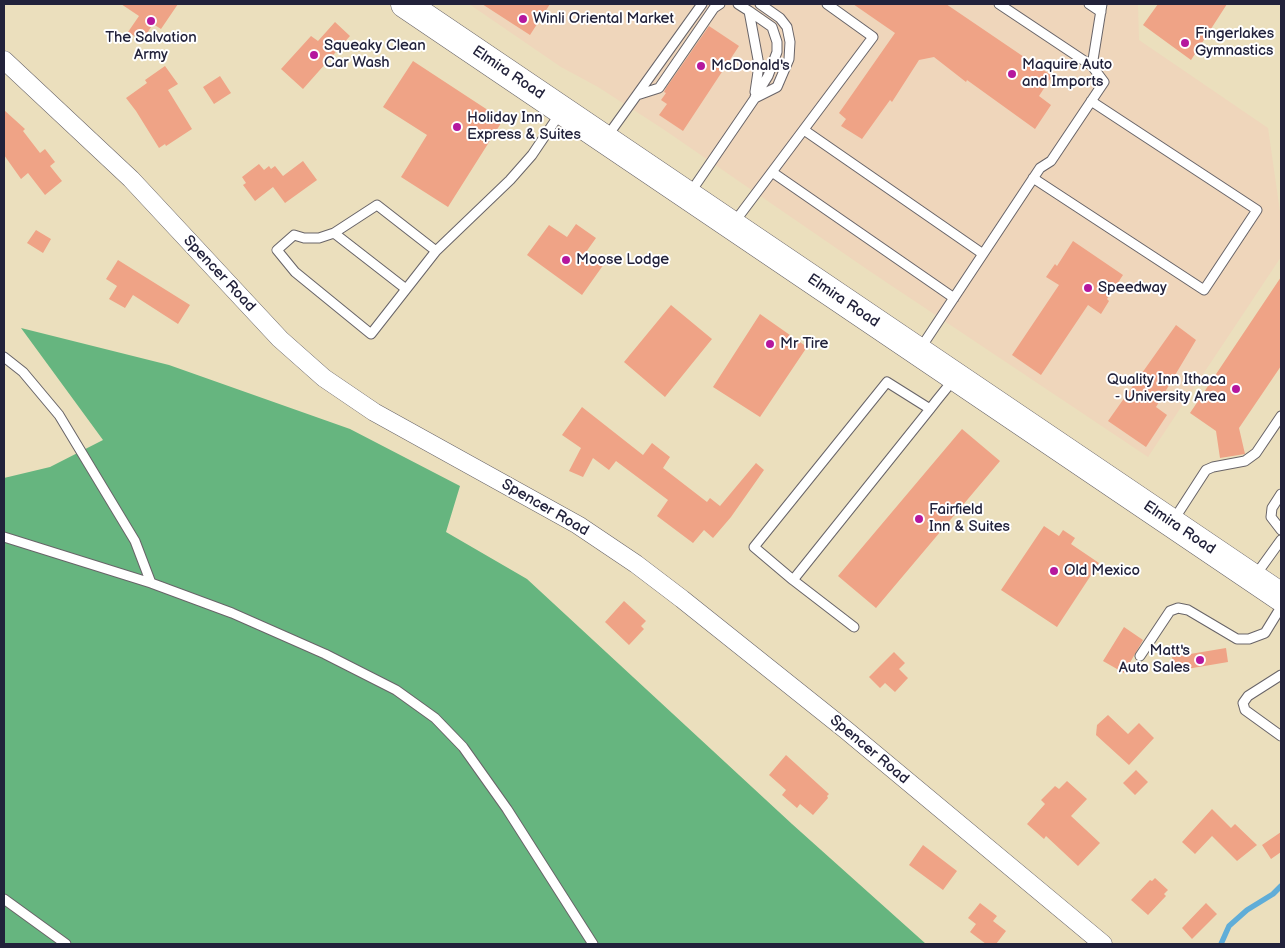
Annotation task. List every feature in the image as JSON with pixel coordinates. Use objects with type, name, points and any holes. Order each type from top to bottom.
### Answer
[{"type":"highway","name":"Elmira Road","points":[[405,4],[1281,597]]},
{"type":"street","name":"Spencer Road","points":[[4,60],[130,179],[280,339],[324,378],[374,412],[578,526],[636,564],[846,730],[1103,944]]},
{"type":"lane","points":[[605,139],[702,4]]},
{"type":"lane","points":[[636,95],[659,88],[714,8],[720,4]]},
{"type":"lane","points":[[689,196],[755,98],[768,76],[777,52],[777,42],[772,27],[738,4]]},
{"type":"lane","points":[[755,98],[777,87],[789,59],[790,42],[787,28],[780,18],[760,4]]},
{"type":"lane","points":[[732,226],[873,37],[827,4]]},
{"type":"lane","points":[[919,352],[1033,178],[1040,168],[1051,161],[1104,82],[1092,66],[999,4]]},
{"type":"lane","points":[[1089,4],[1101,8],[1092,66]]},
{"type":"lane","points":[[749,11],[759,65],[755,98]]},
{"type":"lane","points":[[1033,178],[1204,290],[1257,210],[1091,101]]},
{"type":"lane","points":[[436,251],[376,206],[334,233],[318,238],[304,238],[294,235],[277,250],[295,272],[371,334],[436,251],[527,162],[562,110]]},
{"type":"lane","points":[[804,130],[983,254]]},
{"type":"lane","points":[[772,172],[954,298]]},
{"type":"lane","points":[[334,233],[406,289]]},
{"type":"lane","points":[[4,357],[23,372],[59,415],[135,541],[151,583]]},
{"type":"lane","points":[[793,580],[956,377]]},
{"type":"lane","points":[[854,627],[754,547],[887,382],[930,409]]},
{"type":"lane","points":[[1172,523],[1206,470],[1245,461],[1256,453],[1281,416]]},
{"type":"lane","points":[[1281,494],[1272,508],[1271,517],[1281,530]]},
{"type":"lane","points":[[4,536],[151,583],[232,613],[325,654],[396,690],[435,718],[463,747],[508,809],[592,944]]},
{"type":"lane","points":[[1254,578],[1281,540]]},
{"type":"lane","points":[[1140,656],[1170,611],[1178,608],[1188,610],[1237,639],[1249,639],[1265,633],[1281,607]]},
{"type":"lane","points":[[1281,675],[1248,696],[1243,703],[1245,710],[1281,736]]},
{"type":"lane","points":[[4,899],[65,944]]},
{"type":"shaded area","points":[[469,4],[1138,4],[1139,40],[1268,128],[1281,219],[1281,257],[1148,457],[868,270],[663,129],[598,87],[561,67]]},
{"type":"green space","points":[[21,328],[169,365],[350,429],[460,486],[446,532],[527,579],[792,824],[926,944],[4,944],[4,478],[50,467],[103,440]]},
{"type":"building","name":"The Salvation Army","points":[[121,4],[178,4],[161,29],[153,24],[142,41],[128,32],[139,16]]},
{"type":"building","name":"Winli Oriental Market","points":[[482,4],[550,4],[530,35]]},
{"type":"building","name":"Maquire Auto and Imports","points":[[853,4],[946,4],[1052,76],[1039,96],[1051,105],[1035,129],[967,80],[966,82],[934,57],[919,60],[892,102],[890,100],[862,139],[841,126],[846,119],[839,113],[895,33]]},
{"type":"building","name":"Fingerlakes Gymnastics","points":[[1158,4],[1227,4],[1191,60],[1143,25]]},
{"type":"building","name":"Squeaky Clean Car Wash","points":[[335,22],[350,36],[303,89],[281,69],[311,36],[318,41]]},
{"type":"building","name":"McDonald's","points":[[709,26],[739,46],[683,131],[659,115],[667,104],[661,100],[666,93],[664,92],[666,88]]},
{"type":"building","name":"Holiday Inn Express & Suites","points":[[413,61],[503,120],[448,207],[401,177],[427,135],[383,107]]},
{"type":"building","points":[[165,66],[178,84],[168,90],[192,129],[166,146],[165,144],[159,148],[126,98],[147,83],[145,80]]},
{"type":"building","points":[[220,76],[231,93],[214,104],[203,87]]},
{"type":"building","points":[[4,110],[25,129],[23,131],[40,153],[45,149],[55,162],[50,166],[62,181],[45,195],[28,173],[21,179],[4,155]]},
{"type":"building","points":[[303,161],[317,180],[285,203],[273,187],[255,201],[243,185],[246,183],[242,177],[259,164],[264,170],[269,166],[271,169],[275,166],[283,176]]},
{"type":"building","name":"Moose Lodge","points":[[576,224],[596,238],[586,252],[604,264],[582,295],[527,255],[549,225],[567,237]]},
{"type":"building","points":[[36,230],[51,239],[43,253],[27,243]]},
{"type":"building","points":[[1073,241],[1123,275],[1107,299],[1109,301],[1101,314],[1088,305],[1041,375],[1012,355],[1059,285],[1046,277],[1055,264],[1057,266]]},
{"type":"building","points":[[118,260],[190,305],[178,324],[133,295],[125,308],[109,299],[117,286],[106,279]]},
{"type":"building","name":"Quality Inn Ithaca - University Area","points":[[1281,277],[1281,366],[1239,428],[1245,454],[1220,458],[1216,431],[1190,413]]},
{"type":"building","points":[[671,305],[712,339],[665,397],[624,362]]},
{"type":"building","points":[[760,314],[807,347],[760,417],[713,387]]},
{"type":"building","points":[[1176,325],[1196,340],[1156,407],[1167,415],[1146,447],[1108,421]]},
{"type":"building","points":[[582,407],[643,455],[652,443],[670,457],[663,468],[707,502],[710,498],[720,506],[756,463],[764,470],[731,517],[713,538],[704,530],[693,543],[657,516],[668,500],[616,461],[609,470],[593,458],[583,477],[569,471],[581,448],[562,435]]},
{"type":"building","name":"Fairfield Inn & Suites","points":[[962,429],[1000,461],[876,608],[838,576]]},
{"type":"building","name":"Old Mexico","points":[[1044,526],[1059,536],[1063,530],[1075,538],[1071,544],[1099,563],[1057,627],[1001,590]]},
{"type":"building","points":[[624,601],[646,621],[641,626],[644,629],[629,645],[605,622]]},
{"type":"building","points":[[1124,627],[1143,640],[1124,673],[1103,661]]},
{"type":"building","name":"Matt's Auto Sales","points":[[1226,648],[1228,662],[1175,671],[1172,657]]},
{"type":"building","points":[[894,652],[905,663],[899,669],[908,678],[895,692],[885,683],[880,688],[869,677]]},
{"type":"building","points":[[1108,715],[1128,734],[1139,723],[1154,738],[1129,765],[1096,735],[1097,725]]},
{"type":"building","points":[[786,755],[829,794],[828,798],[813,815],[800,804],[797,808],[782,795],[786,790],[769,775]]},
{"type":"building","points":[[1136,770],[1148,782],[1135,795],[1123,783]]},
{"type":"building","points":[[1067,781],[1087,799],[1071,816],[1100,843],[1078,866],[1046,836],[1044,839],[1027,824],[1045,804],[1041,800],[1055,786],[1059,789]]},
{"type":"building","points":[[1212,809],[1231,828],[1235,824],[1257,845],[1237,861],[1212,836],[1195,854],[1182,842]]},
{"type":"building","points":[[1281,832],[1281,852],[1271,859],[1262,845]]},
{"type":"building","points":[[923,845],[957,871],[943,890],[909,865]]},
{"type":"building","points":[[1155,878],[1168,890],[1164,894],[1166,896],[1148,915],[1131,900],[1150,880],[1152,881]]},
{"type":"building","points":[[980,903],[997,916],[993,921],[1006,931],[996,944],[986,944],[970,932],[976,924],[968,918]]},
{"type":"building","points":[[1206,903],[1217,914],[1192,939],[1182,928]]},
{"type":"waterway","points":[[1221,944],[1229,926],[1247,910],[1273,894],[1281,886]]},
{"type":"place","name":"Winli Oriental Market","points":[[523,19]]},
{"type":"place","name":"The Salvation Army","points":[[151,21]]},
{"type":"place","name":"Fingerlakes Gymnastics","points":[[1185,43]]},
{"type":"place","name":"Squeaky Clean Car Wash","points":[[314,55]]},
{"type":"place","name":"McDonald's","points":[[701,66]]},
{"type":"place","name":"Maquire Auto and Imports","points":[[1012,74]]},
{"type":"place","name":"Holiday Inn Express & Suites","points":[[457,127]]},
{"type":"place","name":"Moose Lodge","points":[[566,260]]},
{"type":"place","name":"Speedway","points":[[1088,288]]},
{"type":"place","name":"Mr Tire","points":[[770,344]]},
{"type":"place","name":"Quality Inn Ithaca - University Area","points":[[1236,389]]},
{"type":"place","name":"Fairfield Inn & Suites","points":[[919,519]]},
{"type":"place","name":"Old Mexico","points":[[1054,571]]},
{"type":"place","name":"Matt's Auto Sales","points":[[1200,660]]}]
